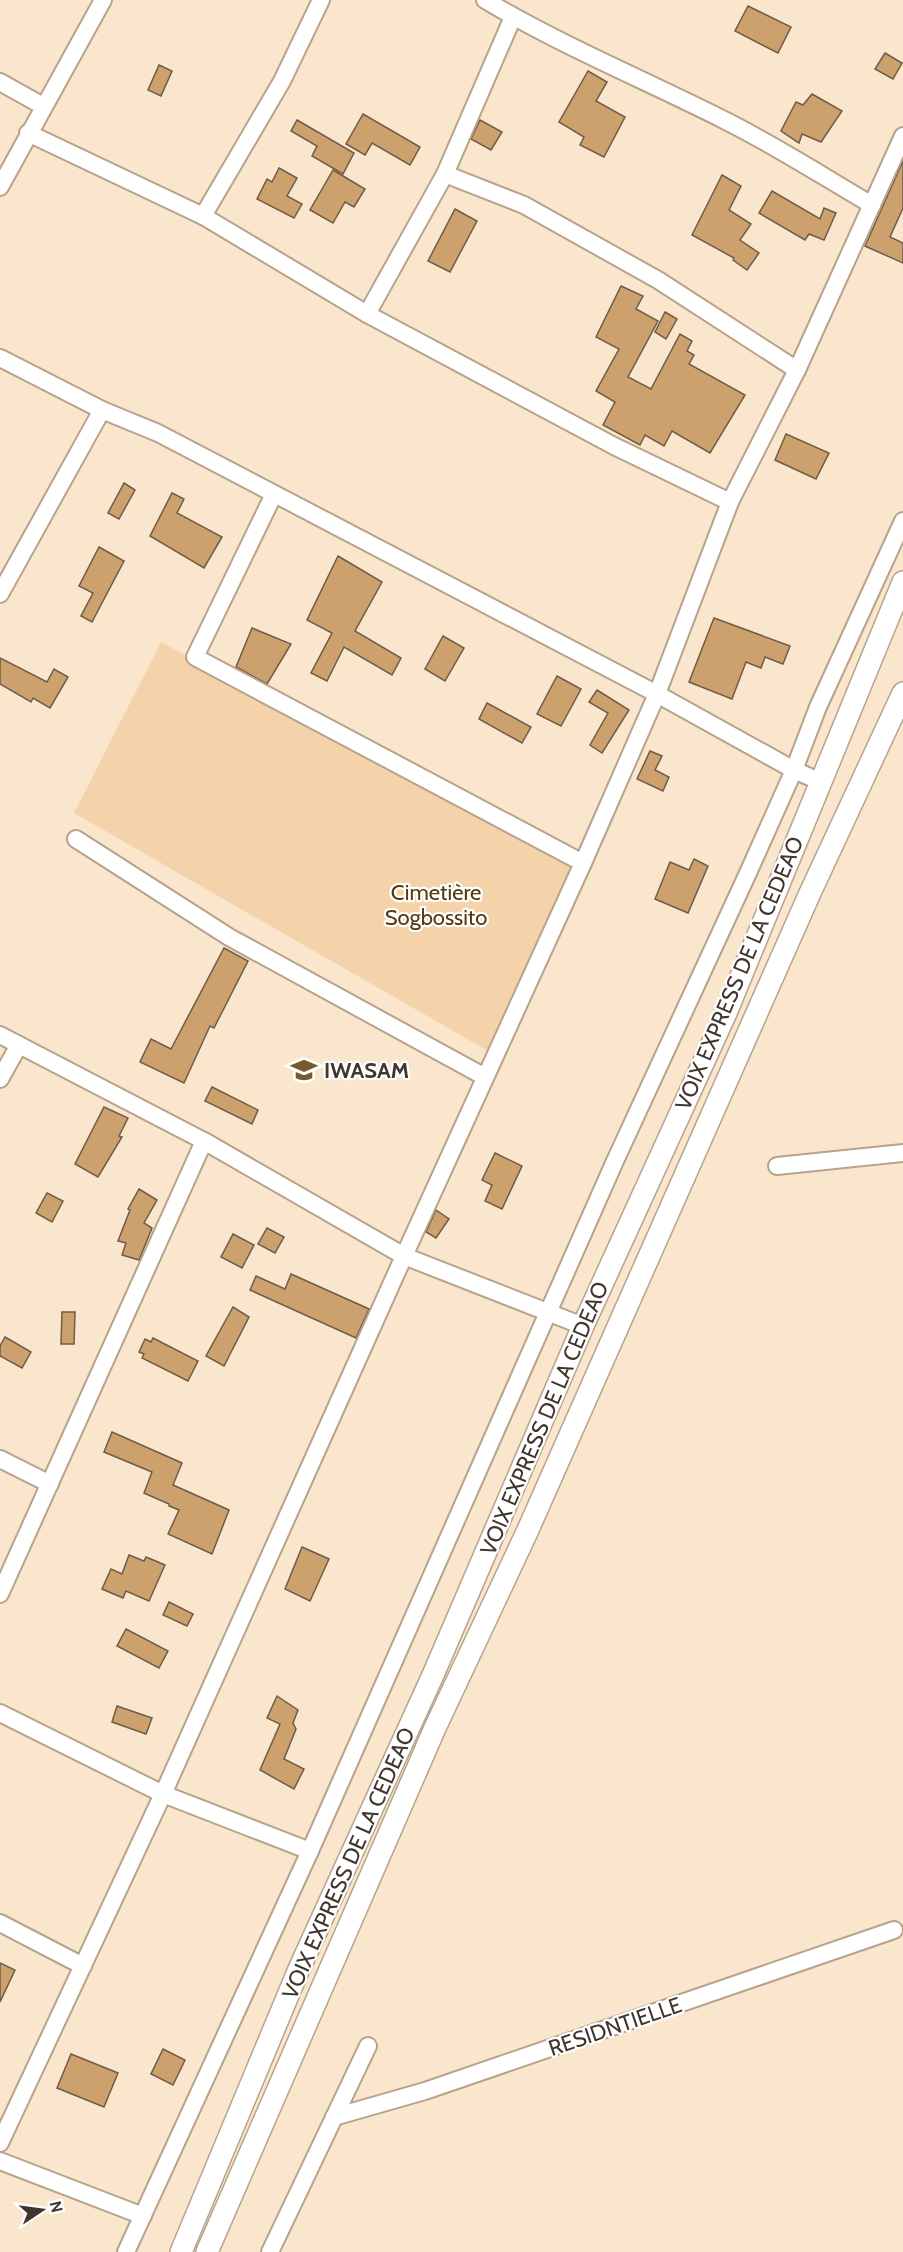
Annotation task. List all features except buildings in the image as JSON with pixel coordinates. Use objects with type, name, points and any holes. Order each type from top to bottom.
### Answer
[{"type":"main road","name":"VOIX EXPRESS DE LA CEDEAO","points":[[181,2252],[299,1969],[433,1675],[582,1326],[726,1013],[903,582]]},
{"type":"main road","points":[[207,2252],[435,1728],[527,1532],[810,893],[903,693]]},
{"type":"main road","points":[[648,1181],[677,1195]]},
{"type":"main road","points":[[252,2085],[276,2095]]},
{"type":"street","points":[[0,187],[103,0]]},
{"type":"street","points":[[203,216],[282,81],[321,0]]},
{"type":"street","points":[[485,0],[537,31],[600,59],[728,122],[872,205]]},
{"type":"street","points":[[367,314],[446,174],[513,17]]},
{"type":"street","points":[[0,82],[44,106]]},
{"type":"street","points":[[28,134],[203,216],[367,314],[614,446],[730,502]]},
{"type":"street","points":[[0,2142],[163,1794],[583,863],[657,694],[730,502],[797,370],[903,136]]},
{"type":"street","points":[[446,174],[535,211],[658,280],[797,370]]},
{"type":"street","points":[[0,358],[102,410],[158,433],[657,694],[794,770],[821,782]]},
{"type":"street","points":[[0,594],[102,410]]},
{"type":"street","points":[[274,494],[195,657],[583,863]]},
{"type":"street","points":[[126,2252],[310,1851],[615,1161],[794,770],[818,707],[903,520]]},
{"type":"street","points":[[76,839],[229,937],[485,1077]]},
{"type":"street","points":[[0,1035],[204,1141],[404,1256],[582,1326]]},
{"type":"street","points":[[0,1079],[20,1046]]},
{"type":"street","points":[[0,1594],[204,1141]]},
{"type":"street","points":[[777,1166],[903,1153]]},
{"type":"street","points":[[0,1459],[50,1484]]},
{"type":"street","points":[[0,1713],[163,1794],[310,1851]]},
{"type":"street","points":[[0,1923],[83,1966]]},
{"type":"street","name":"RESIDNTIELLE","points":[[334,2117],[425,2091],[894,1930]]},
{"type":"street","points":[[270,2252],[368,2046]]},
{"type":"street","points":[[0,2161],[142,2217]]},
{"type":"green space","name":"Cimetière Sogbossito","points":[[161,642],[574,863],[488,1051],[74,813]]},
{"type":"place","name":"IWASAM","points":[[304,1070]]}]
